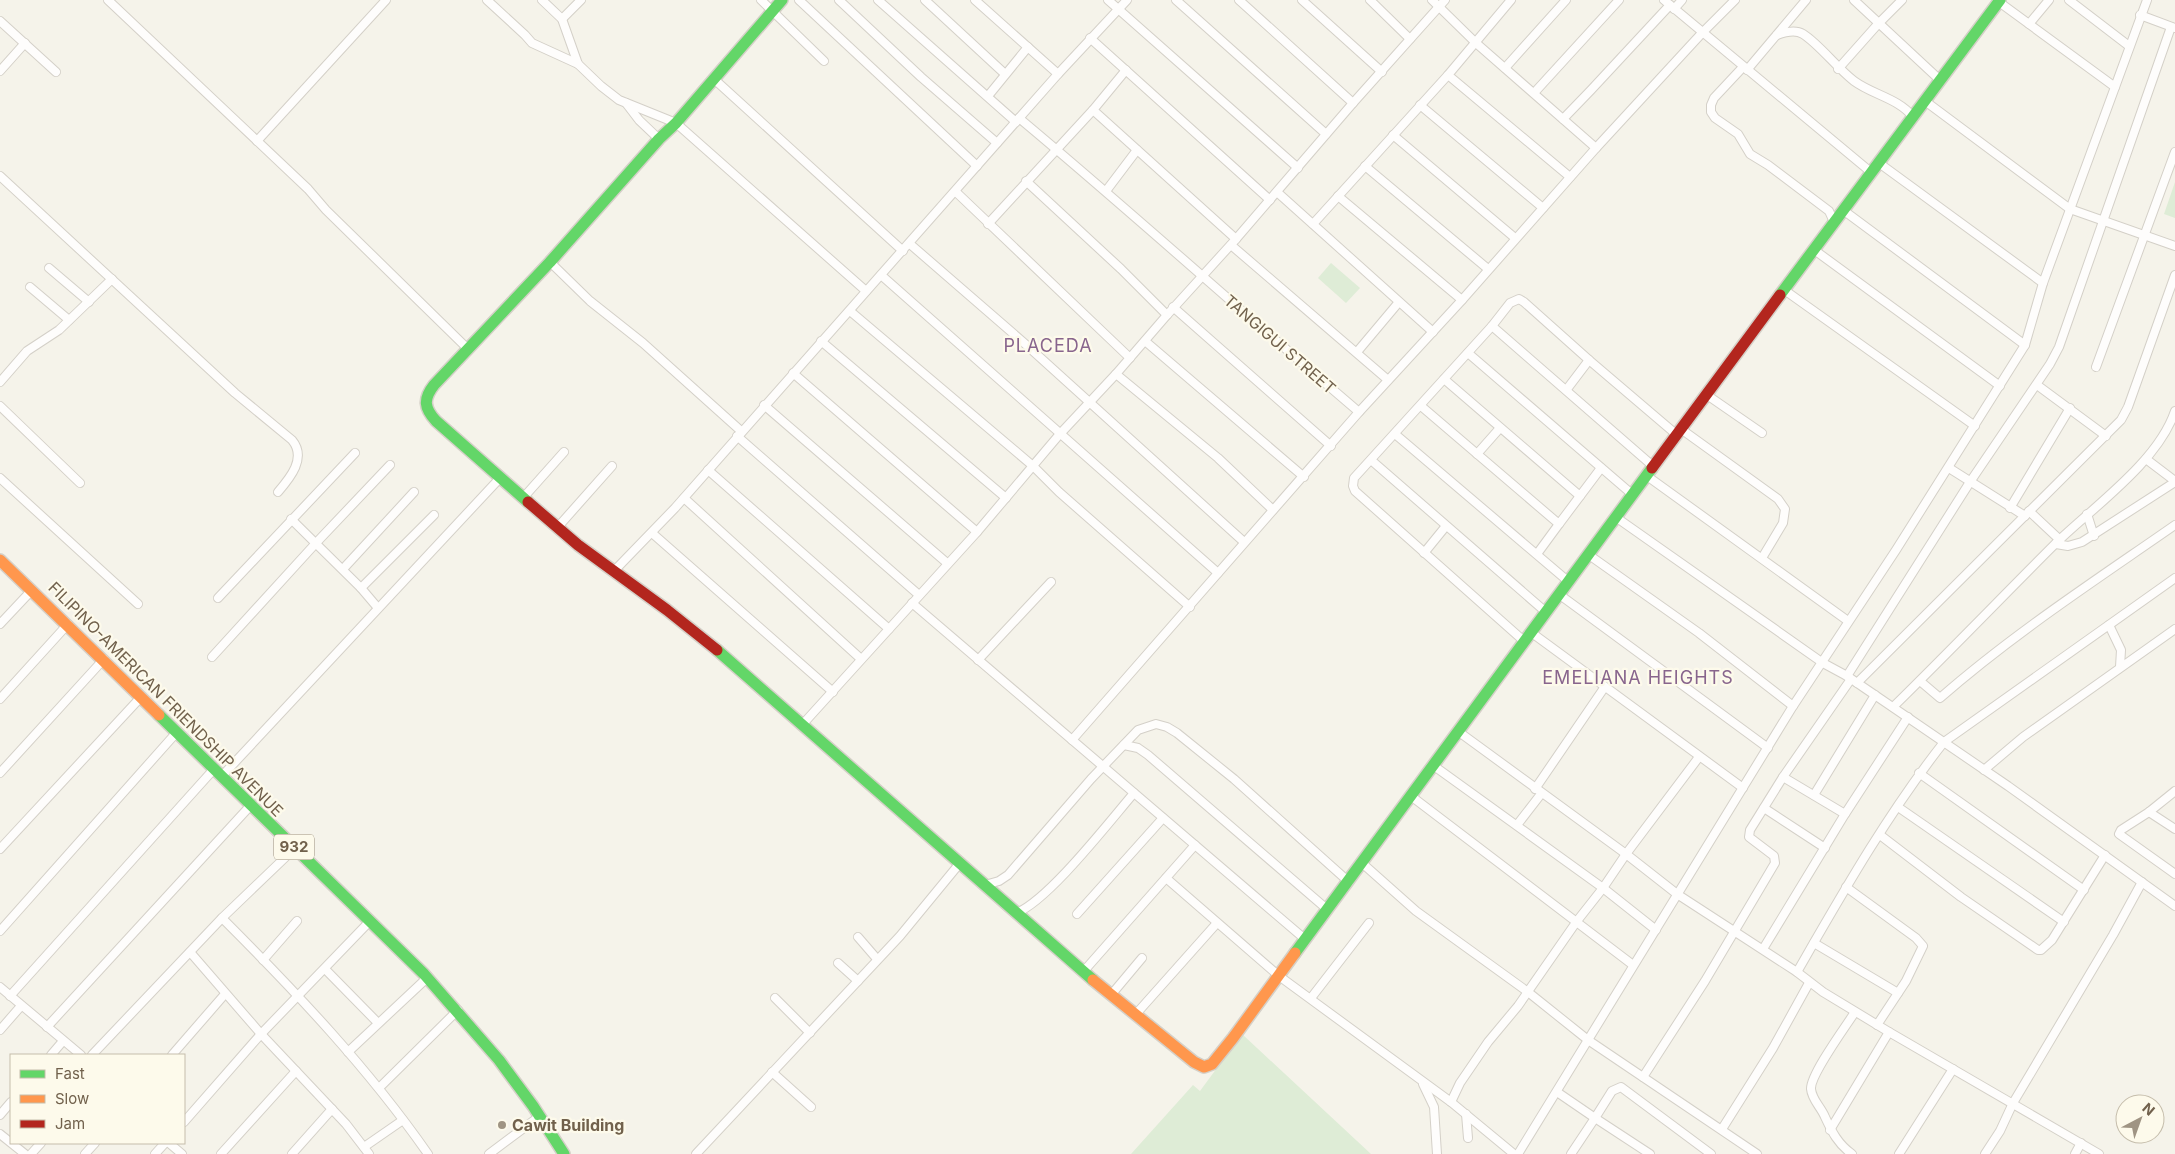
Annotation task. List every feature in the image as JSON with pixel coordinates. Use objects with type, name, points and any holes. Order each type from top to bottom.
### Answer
[{"type":"street","points":[[108,0],[308,189],[326,210],[468,349]]},
{"type":"street","points":[[256,141],[386,0]]},
{"type":"street","points":[[486,0],[526,35],[532,43],[578,64],[610,94],[626,103],[676,123],[866,291]]},
{"type":"street","points":[[542,0],[562,19],[578,64]]},
{"type":"street","points":[[562,19],[581,0]]},
{"type":"street","points":[[761,0],[824,61]]},
{"type":"street","points":[[782,0],[676,123],[659,139],[550,262],[429,391],[425,397],[426,410],[557,528],[590,555],[696,632],[1083,972],[1199,1066],[1209,1067],[1306,940],[1813,249],[1872,173],[1999,1],[2115,87]]},
{"type":"street","points":[[799,0],[977,166]]},
{"type":"street","points":[[839,0],[997,143]]},
{"type":"street","name":"TANGIGUI STREET","points":[[878,0],[988,96],[1106,191],[1201,276],[1359,412]]},
{"type":"street","points":[[925,0],[1005,74]]},
{"type":"street","points":[[975,0],[1058,74]]},
{"type":"street","points":[[1108,0],[1298,168]]},
{"type":"street","points":[[614,571],[684,498],[764,405],[821,341],[850,312],[866,291],[910,244],[1090,38],[1127,0]]},
{"type":"street","points":[[1176,0],[1326,134]]},
{"type":"street","points":[[1239,0],[1353,103]]},
{"type":"street","points":[[1302,0],[1382,72]]},
{"type":"street","points":[[1370,0],[1410,39]]},
{"type":"street","points":[[1432,0],[1476,42],[1596,148]]},
{"type":"street","points":[[802,725],[977,532],[1060,435],[1201,276],[1231,246],[1353,103],[1446,0]]},
{"type":"street","points":[[1313,224],[1448,75],[1511,0]]},
{"type":"street","points":[[1505,68],[1566,0]]},
{"type":"street","points":[[1534,93],[1619,0]]},
{"type":"street","points":[[1563,119],[1592,90],[1669,4],[1682,0]]},
{"type":"street","points":[[1072,740],[1190,607],[1244,542],[1304,477],[1359,412],[1462,300],[1515,238],[1702,33],[1736,0]]},
{"type":"street","points":[[1806,0],[1745,69],[1714,98],[1711,105],[1715,118],[1738,134],[1750,154],[1768,165],[1829,212],[1834,222]]},
{"type":"street","points":[[1854,0],[1878,24],[1909,49],[1941,81]]},
{"type":"street","points":[[1838,69],[1902,0]]},
{"type":"street","points":[[2029,24],[2048,0]]},
{"type":"street","points":[[2069,0],[2128,46]]},
{"type":"street","points":[[1166,878],[1279,976],[1451,1102],[1516,1154],[1557,1092],[1794,706],[2026,345],[2043,283],[2115,87],[2144,1]]},
{"type":"street","points":[[1669,4],[1872,173]]},
{"type":"street","points":[[1643,1077],[1705,981],[1775,863],[1774,856],[1752,841],[1748,834],[1783,778],[1852,679],[1970,482],[2037,385],[2058,346],[2173,28],[2140,15]]},
{"type":"street","points":[[0,21],[56,72]]},
{"type":"street","points":[[1777,34],[1788,31],[1802,33],[1838,69],[1870,91],[1897,102],[1913,117]]},
{"type":"street","points":[[1090,38],[1270,200]]},
{"type":"street","points":[[0,71],[25,43]]},
{"type":"street","points":[[988,96],[1028,47]]},
{"type":"street","points":[[988,224],[1093,110],[1126,70]]},
{"type":"street","points":[[1448,75],[1570,177]]},
{"type":"street","points":[[714,79],[903,251]]},
{"type":"street","points":[[1926,101],[2070,209],[2175,246]]},
{"type":"street","points":[[626,103],[638,120],[659,139]]},
{"type":"street","points":[[1420,105],[1543,208]]},
{"type":"street","points":[[1093,110],[1236,239]]},
{"type":"street","points":[[1393,135],[1515,238]]},
{"type":"street","points":[[1106,191],[1138,150]]},
{"type":"street","points":[[2096,367],[2175,152]]},
{"type":"street","points":[[1879,163],[2043,283]]},
{"type":"street","points":[[1365,166],[1488,269]]},
{"type":"street","points":[[0,176],[235,393],[296,446],[298,456],[295,470],[278,492]]},
{"type":"street","points":[[1026,181],[1121,269],[1167,315]]},
{"type":"street","points":[[956,192],[1130,358]]},
{"type":"street","points":[[1277,192],[1433,332]]},
{"type":"street","points":[[1338,196],[1462,300]]},
{"type":"street","points":[[1843,210],[2026,345]]},
{"type":"street","points":[[910,244],[1091,402],[1244,542]]},
{"type":"street","points":[[1231,246],[1388,380]]},
{"type":"street","points":[[1813,249],[2000,386]]},
{"type":"street","points":[[550,262],[590,300],[644,343],[739,434],[919,594]]},
{"type":"street","points":[[49,268],[89,302]]},
{"type":"street","points":[[881,275],[1218,573]]},
{"type":"street","points":[[1852,679],[2027,513],[2121,420],[2128,407],[2175,275]]},
{"type":"street","points":[[1,380],[30,348],[53,334],[112,279]]},
{"type":"street","points":[[30,286],[69,320]]},
{"type":"street","points":[[1783,290],[1975,426]]},
{"type":"street","points":[[1743,788],[1604,688],[1528,638],[1424,553],[1355,491],[1353,486],[1354,478],[1421,406],[1510,304],[1519,299],[1589,360],[1679,432],[1778,499],[1784,509],[1783,523],[1762,558]]},
{"type":"street","points":[[1357,352],[1399,302]]},
{"type":"street","points":[[1173,307],[1331,446]]},
{"type":"street","points":[[850,312],[1033,466],[1059,492],[1190,607]]},
{"type":"street","points":[[1492,326],[1654,467]]},
{"type":"street","points":[[821,341],[1006,498]]},
{"type":"street","points":[[1145,341],[1304,477]]},
{"type":"street","points":[[1468,353],[1633,496]]},
{"type":"street","points":[[1566,389],[1589,360]]},
{"type":"street","points":[[793,373],[977,532]]},
{"type":"street","points":[[1116,374],[1218,458],[1273,510]]},
{"type":"street","points":[[1444,379],[1580,496]]},
{"type":"street","points":[[2037,385],[2106,436]]},
{"type":"street","points":[[1706,395],[1762,433]]},
{"type":"street","points":[[764,405],[947,564]]},
{"type":"street","points":[[0,406],[80,483]]},
{"type":"street","points":[[1421,406],[1559,524]]},
{"type":"street","points":[[2010,508],[2070,408]]},
{"type":"street","points":[[1893,707],[2058,542],[2146,459],[2172,430],[2175,411]]},
{"type":"street","points":[[1477,454],[1500,428]]},
{"type":"street","points":[[1395,434],[1569,582]]},
{"type":"street","points":[[523,498],[564,452]]},
{"type":"street","points":[[218,598],[355,453]]},
{"type":"street","points":[[1948,468],[2010,508],[2027,513],[2058,542],[2068,546],[2094,536],[2175,482],[2146,459]]},
{"type":"street","points":[[1370,460],[1546,613]]},
{"type":"street","points":[[212,657],[390,465]]},
{"type":"street","points":[[557,528],[612,466]]},
{"type":"street","points":[[1537,554],[1600,468]]},
{"type":"street","points":[[708,470],[889,629]]},
{"type":"street","points":[[1647,476],[1848,621]]},
{"type":"street","points":[[0,478],[138,604]]},
{"type":"street","points":[[10,996],[218,772],[378,608],[500,478]]},
{"type":"street","points":[[343,569],[414,492]]},
{"type":"street","points":[[684,498],[861,659]]},
{"type":"street","points":[[2087,514],[2094,536]]},
{"type":"street","points":[[361,588],[434,515]]},
{"type":"street","points":[[1617,518],[1823,663],[1852,679],[1944,742],[2175,906]]},
{"type":"street","points":[[291,519],[343,569],[378,608]]},
{"type":"street","points":[[1920,681],[1940,698],[1968,674],[2048,614],[2175,524]]},
{"type":"street","points":[[1424,553],[1446,526]]},
{"type":"street","points":[[652,533],[833,692]]},
{"type":"street","points":[[1590,555],[1699,633],[1794,706]]},
{"type":"street","name":"FILIPINO-AMERICAN FRIENDSHIP AVENUE","points":[[0,560],[104,659],[458,1010],[500,1059],[564,1154]]},
{"type":"street","points":[[1797,972],[1846,887],[1919,773],[1944,742],[2061,657],[2110,625],[2175,578]]},
{"type":"street","points":[[978,660],[1051,582]]},
{"type":"street","points":[[0,624],[32,590]]},
{"type":"street","points":[[1560,595],[1768,748]]},
{"type":"street","points":[[912,604],[1306,940]]},
{"type":"street","points":[[0,698],[68,624]]},
{"type":"street","points":[[2110,625],[2121,650],[2120,667]]},
{"type":"street","points":[[1984,770],[2023,738],[2175,629]]},
{"type":"street","points":[[0,773],[104,659]]},
{"type":"street","points":[[1517,825],[1604,688]]},
{"type":"street","points":[[1814,795],[1875,695]]},
{"type":"street","points":[[0,850],[141,697]]},
{"type":"street","points":[[1762,949],[1845,814],[1908,717]]},
{"type":"street","points":[[985,885],[999,881],[1008,875],[1138,730],[1156,724],[1167,727],[1234,779],[1348,882]]},
{"type":"street","points":[[0,931],[177,732]]},
{"type":"street","points":[[1459,732],[1538,792],[1626,854],[1677,894],[1797,972],[1809,983],[1877,1025],[2099,1154]]},
{"type":"street","points":[[1124,745],[1138,748],[1148,755],[1328,910]]},
{"type":"street","points":[[1451,1102],[1460,1084],[1488,1042],[1518,1006],[1577,921],[1699,757]]},
{"type":"street","points":[[1434,766],[1603,888],[1656,930]]},
{"type":"street","points":[[1919,773],[2084,890]]},
{"type":"street","points":[[1783,778],[1845,814]]},
{"type":"street","points":[[2175,791],[2149,812],[2121,830],[2119,834],[2175,874]]},
{"type":"street","points":[[1016,912],[1032,905],[1134,793]]},
{"type":"street","points":[[1412,796],[1634,965]]},
{"type":"street","points":[[47,1027],[250,805]]},
{"type":"street","points":[[1898,807],[2064,922]]},
{"type":"street","points":[[1764,808],[1825,848]]},
{"type":"street","points":[[2149,812],[2175,829]]},
{"type":"street","points":[[1077,914],[1163,818]]},
{"type":"street","points":[[1880,835],[1961,897],[2038,950],[2045,947],[2064,922],[2105,855]]},
{"type":"street","points":[[1083,972],[1195,845]]},
{"type":"street","points":[[93,1054],[222,918],[295,848]]},
{"type":"street","points":[[696,1154],[900,936],[960,863]]},
{"type":"street","points":[[1362,863],[1416,911],[1528,992],[1588,1040],[1757,1154]]},
{"type":"street","points":[[1985,1154],[2142,882]]},
{"type":"street","points":[[1846,887],[1922,943],[1923,950],[1898,994],[1877,1025]]},
{"type":"street","points":[[222,918],[264,960],[348,1052],[379,1088],[428,1154]]},
{"type":"street","points":[[264,960],[297,921]]},
{"type":"street","points":[[185,1121],[262,1034],[370,921]]},
{"type":"street","points":[[1136,1014],[1217,922]]},
{"type":"street","points":[[1311,998],[1369,923]]},
{"type":"street","points":[[858,937],[877,959]]},
{"type":"street","points":[[1814,943],[1898,994]]},
{"type":"street","points":[[190,952],[225,994],[357,1136],[366,1151],[403,1120]]},
{"type":"street","points":[[1111,995],[1142,958]]},
{"type":"street","points":[[838,963],[858,981]]},
{"type":"street","points":[[325,969],[378,1023]]},
{"type":"street","points":[[348,1052],[427,978]]},
{"type":"street","points":[[1722,1129],[1773,1048],[1809,983]]},
{"type":"street","points":[[0,987],[80,1054]]},
{"type":"street","points":[[173,1054],[225,994]]},
{"type":"street","points":[[775,998],[810,1033]]},
{"type":"street","points":[[0,1030],[21,1006]]},
{"type":"street","points":[[379,1088],[458,1010]]},
{"type":"street","points":[[1852,1154],[1843,1147],[1830,1130],[1824,1114],[1813,1097],[1812,1082],[1855,1012]]},
{"type":"street","points":[[1830,1130],[1889,1032]]},
{"type":"street","points":[[52,1054],[63,1041]]},
{"type":"street","points":[[1898,1154],[1952,1069]]},
{"type":"street","points":[[222,1154],[296,1071]]},
{"type":"street","points":[[772,1072],[811,1107]]},
{"type":"street","points":[[1422,1082],[1434,1107],[1437,1154]]},
{"type":"street","points":[[1573,1153],[1612,1091],[1621,1088],[1711,1154]]},
{"type":"street","points":[[1557,1092],[1650,1154]]},
{"type":"street","points":[[0,1115],[10,1103]]},
{"type":"street","points":[[292,1154],[332,1109]]},
{"type":"street","points":[[1466,1114],[1468,1138]]},
{"type":"street","points":[[1824,1114],[1835,1120]]},
{"type":"street","points":[[489,1154],[540,1116]]},
{"type":"street","points":[[0,1134],[10,1142]]},
{"type":"street","points":[[2075,1154],[2081,1143]]},
{"type":"street","points":[[12,1144],[25,1154]]},
{"type":"street","points":[[31,1154],[39,1144]]},
{"type":"street","points":[[85,1154],[94,1144]]},
{"type":"street","points":[[155,1154],[164,1144]]},
{"type":"street","points":[[170,1144],[182,1154]]},
{"type":"green space","points":[[2175,182],[2175,218],[2164,214]]},
{"type":"green space","points":[[1331,263],[1360,288],[1346,303],[1318,278]]},
{"type":"green space","points":[[1242,1034],[1371,1154],[1131,1154],[1193,1085],[1200,1091]]},
{"type":"traffic: fast","points":[[528,502],[436,421],[429,412],[426,403],[430,390],[550,262],[659,139],[676,123],[782,0]]},
{"type":"traffic: fast","points":[[1780,295],[2000,0]]},
{"type":"traffic: fast","points":[[1295,953],[1652,468]]},
{"type":"traffic: fast","points":[[717,650],[1093,980]]},
{"type":"traffic: fast","points":[[159,715],[424,974],[499,1060],[533,1106],[564,1154]]},
{"type":"traffic: slow","points":[[0,560],[159,715]]},
{"type":"traffic: slow","points":[[1093,980],[1194,1062],[1204,1067],[1212,1064],[1233,1038],[1295,953]]},
{"type":"traffic: jam","points":[[1652,468],[1780,295]]},
{"type":"traffic: jam","points":[[528,502],[578,545],[667,610],[717,650]]},
{"type":"place","name":"Cawit Building","points":[[502,1125]]},
{"type":"district","name":"PLACEDA","points":[[1048,346]]},
{"type":"district","name":"EMELIANA HEIGHTS","points":[[1638,678]]}]
